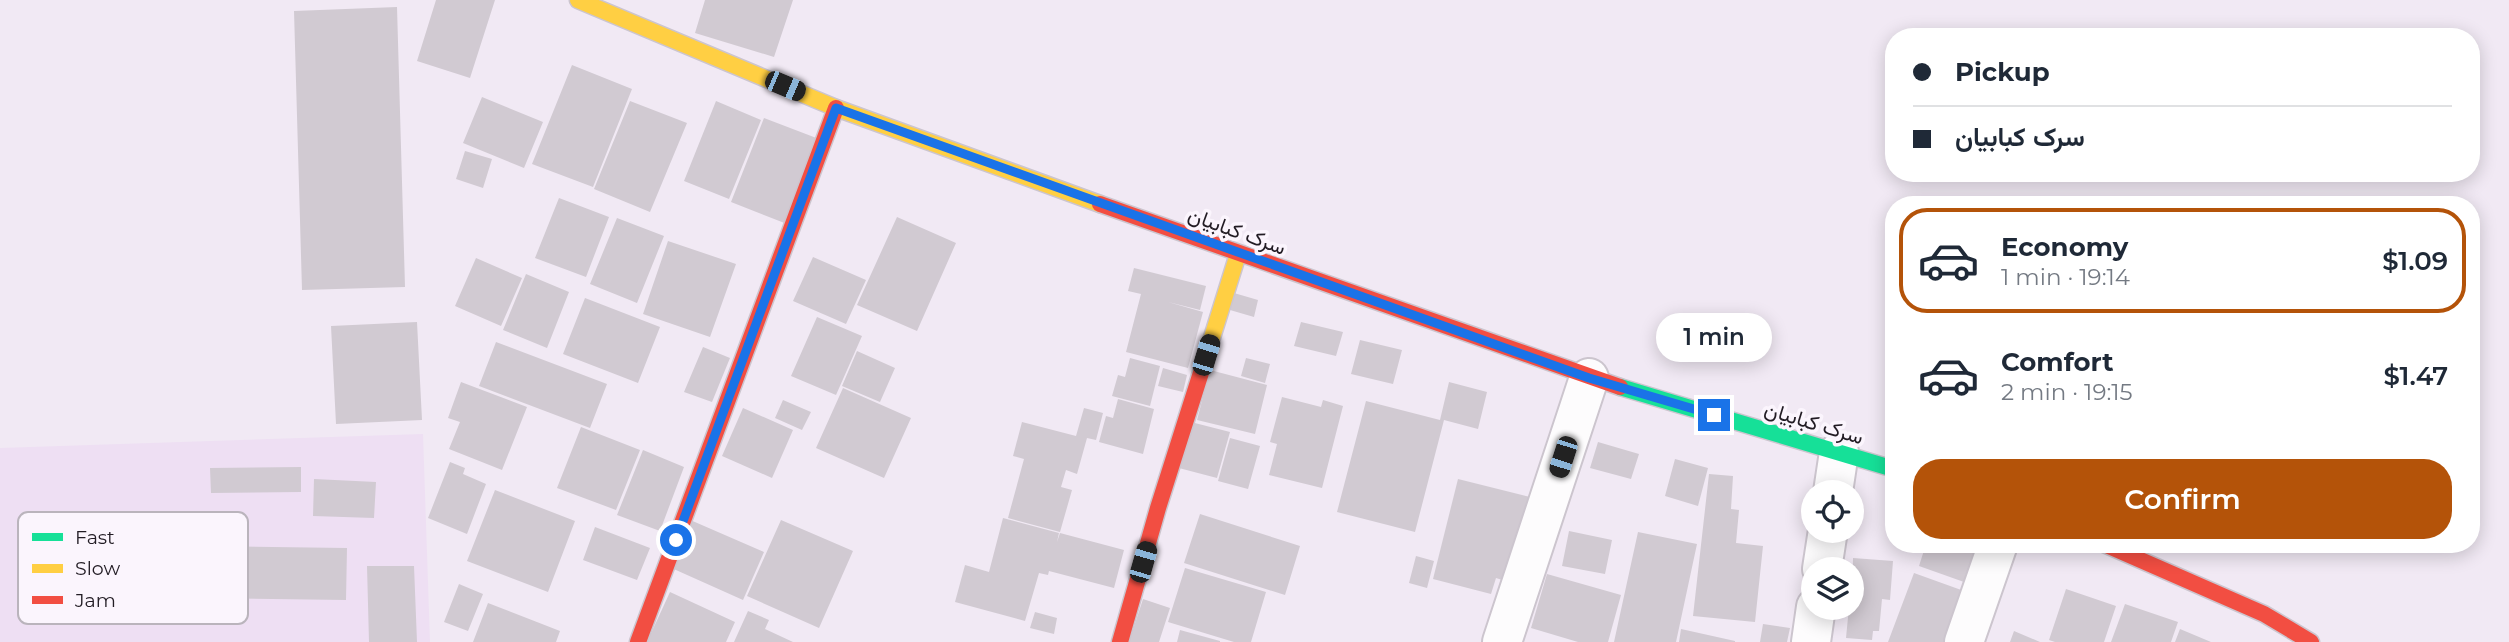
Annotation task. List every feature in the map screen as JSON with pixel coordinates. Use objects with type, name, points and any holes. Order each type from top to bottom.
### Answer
[{"type":"street","name":"سرک کبابیان","points":[[578,0],[836,108],[1238,254],[1589,378],[1885,465]]},
{"type":"street","points":[[638,642],[836,108]]},
{"type":"street","points":[[1120,642],[1158,508],[1238,254]]},
{"type":"street","points":[[1502,642],[1589,378]]},
{"type":"street","points":[[1835,480],[1839,452]]},
{"type":"street","points":[[1964,642],[1995,553]]},
{"type":"street","points":[[2125,553],[2264,614],[2311,642]]},
{"type":"street","points":[[1811,642],[1814,620]]},
{"type":"shaded area","points":[[423,434],[430,642],[0,642],[0,448]]},
{"type":"building","points":[[436,0],[495,0],[470,78],[417,61]]},
{"type":"building","points":[[705,0],[793,0],[774,57],[695,33]]},
{"type":"building","points":[[397,7],[405,287],[302,290],[294,11]]},
{"type":"building","points":[[572,65],[632,89],[593,187],[532,164]]},
{"type":"building","points":[[482,97],[543,122],[524,168],[463,143]]},
{"type":"building","points":[[630,101],[687,123],[650,212],[594,189]]},
{"type":"building","points":[[716,101],[761,120],[729,199],[684,181]]},
{"type":"building","points":[[764,118],[819,139],[787,224],[731,202]]},
{"type":"building","points":[[465,151],[492,159],[483,188],[456,179]]},
{"type":"building","points":[[559,198],[609,217],[586,277],[535,258]]},
{"type":"building","points":[[897,217],[956,243],[917,331],[857,305]]},
{"type":"building","points":[[617,218],[664,236],[637,303],[590,284]]},
{"type":"building","points":[[668,241],[736,264],[710,337],[643,314]]},
{"type":"building","points":[[813,257],[866,280],[846,324],[793,301]]},
{"type":"building","points":[[476,258],[522,278],[501,326],[455,306]]},
{"type":"building","points":[[1134,268],[1206,286],[1200,310],[1168,302],[1203,312],[1188,368],[1126,352],[1141,294],[1128,291]]},
{"type":"building","points":[[526,274],[569,292],[547,348],[503,330]]},
{"type":"building","points":[[1234,293],[1258,300],[1254,317],[1230,310]]},
{"type":"building","points":[[585,298],[660,327],[638,383],[563,354]]},
{"type":"building","points":[[817,317],[862,336],[836,395],[791,376]]},
{"type":"building","points":[[417,322],[422,420],[336,424],[331,326]]},
{"type":"building","points":[[1301,322],[1343,332],[1336,356],[1294,346]]},
{"type":"building","points":[[1360,340],[1402,350],[1393,384],[1351,374]]},
{"type":"building","points":[[496,342],[607,384],[590,428],[479,386]]},
{"type":"building","points":[[703,347],[730,358],[712,402],[684,392]]},
{"type":"building","points":[[857,351],[895,368],[880,402],[842,386]]},
{"type":"building","points":[[1130,358],[1160,366],[1150,406],[1112,396],[1118,375],[1125,377]]},
{"type":"building","points":[[1246,358],[1270,364],[1265,383],[1241,376]]},
{"type":"building","points":[[1163,368],[1187,375],[1183,392],[1158,386]]},
{"type":"building","points":[[1210,370],[1267,385],[1255,434],[1197,420]]},
{"type":"building","points":[[461,382],[527,407],[502,470],[449,449],[460,422],[448,418]]},
{"type":"building","points":[[1449,382],[1487,392],[1478,429],[1444,420],[1415,532],[1337,512],[1366,401],[1440,420]]},
{"type":"building","points":[[843,388],[911,418],[884,478],[816,448]]},
{"type":"building","points":[[1282,397],[1321,407],[1323,400],[1343,406],[1322,488],[1269,475],[1277,444],[1270,442]]},
{"type":"building","points":[[1118,399],[1154,409],[1143,454],[1099,442],[1106,416],[1113,418]]},
{"type":"building","points":[[783,400],[811,412],[802,430],[775,418]]},
{"type":"building","points":[[743,408],[793,430],[772,478],[722,456]]},
{"type":"building","points":[[1084,408],[1103,413],[1096,440],[1087,438],[1077,474],[1066,470],[1061,487],[1072,490],[1060,532],[1008,518],[1024,459],[1013,456],[1022,422],[1076,436]]},
{"type":"building","points":[[1187,421],[1230,432],[1217,478],[1175,467]]},
{"type":"building","points":[[581,427],[640,450],[616,510],[557,488]]},
{"type":"building","points":[[1230,438],[1260,446],[1248,489],[1218,481]]},
{"type":"building","points":[[1598,442],[1639,454],[1631,479],[1590,468]]},
{"type":"building","points":[[643,450],[684,467],[660,531],[617,515]]},
{"type":"building","points":[[1675,459],[1708,468],[1698,506],[1665,496]]},
{"type":"building","points":[[450,462],[465,468],[463,474],[486,484],[467,534],[428,518]]},
{"type":"building","points":[[301,467],[301,492],[211,493],[210,468]]},
{"type":"building","points":[[1709,474],[1733,476],[1731,509],[1739,510],[1736,543],[1763,546],[1755,622],[1693,616]]},
{"type":"building","points":[[314,479],[376,482],[374,518],[313,516]]},
{"type":"building","points":[[1458,479],[1534,498],[1512,583],[1496,578],[1491,594],[1433,579]]},
{"type":"building","points":[[495,490],[575,521],[548,592],[467,561]]},
{"type":"building","points":[[1200,514],[1300,546],[1285,595],[1184,563]]},
{"type":"building","points":[[1003,518],[1059,533],[1057,542],[1060,533],[1124,550],[1114,588],[1049,571],[1048,575],[1039,573],[1025,621],[955,602],[965,565],[989,572]]},
{"type":"building","points":[[688,519],[764,552],[743,600],[667,566]]},
{"type":"building","points":[[781,520],[853,551],[819,628],[747,596]]},
{"type":"building","points":[[595,527],[650,548],[637,580],[583,560]]},
{"type":"building","points":[[1569,531],[1612,540],[1605,574],[1562,566]]},
{"type":"building","points":[[1638,532],[1697,544],[1676,642],[1614,642]]},
{"type":"building","points":[[248,547],[347,548],[346,600],[248,599]]},
{"type":"building","points":[[1923,553],[1974,553],[1964,582],[1919,566]]},
{"type":"building","points":[[1416,556],[1434,561],[1427,588],[1409,583]]},
{"type":"building","points":[[1864,559],[1893,561],[1890,600],[1882,599],[1879,631],[1873,631],[1872,640],[1846,638],[1848,620],[1864,620]]},
{"type":"building","points":[[367,566],[414,566],[417,642],[369,642]]},
{"type":"building","points":[[1185,568],[1266,592],[1251,642],[1234,642],[1168,622]]},
{"type":"building","points":[[1914,573],[1964,591],[1945,642],[1888,642]]},
{"type":"building","points":[[1547,574],[1621,595],[1608,642],[1578,642],[1531,628]]},
{"type":"building","points":[[459,584],[483,594],[468,631],[444,622]]},
{"type":"building","points":[[2066,589],[2116,606],[2104,642],[2049,640]]},
{"type":"building","points":[[670,592],[735,622],[726,642],[647,642]]},
{"type":"building","points":[[1143,599],[1170,608],[1159,642],[1129,642]]},
{"type":"building","points":[[488,603],[560,631],[556,642],[473,642]]},
{"type":"building","points":[[2125,604],[2178,622],[2171,642],[2111,642]]},
{"type":"building","points":[[748,611],[769,620],[765,629],[793,642],[734,642]]},
{"type":"building","points":[[1035,612],[1057,618],[1054,634],[1030,628]]},
{"type":"building","points":[[1763,624],[1790,628],[1787,642],[1760,642]]},
{"type":"building","points":[[1681,629],[1735,641],[1735,642],[1679,642]]},
{"type":"building","points":[[2180,629],[2211,642],[2175,642]]},
{"type":"building","points":[[1180,630],[1220,641],[1220,642],[1177,642]]},
{"type":"building","points":[[2014,631],[2040,642],[2010,642]]},
{"type":"traffic: fast","points":[[1620,387],[1885,466]]},
{"type":"traffic: slow","points":[[578,0],[836,108],[1100,204]]},
{"type":"traffic: slow","points":[[1205,360],[1238,254]]},
{"type":"traffic: jam","points":[[638,642],[836,108]]},
{"type":"traffic: jam","points":[[1100,204],[1620,387]]},
{"type":"traffic: jam","points":[[1120,642],[1158,508],[1205,360]]},
{"type":"traffic: jam","points":[[2125,553],[2264,614],[2311,642]]},
{"type":"route","points":[[676,540],[836,108],[1589,378],[1714,415]]}]
